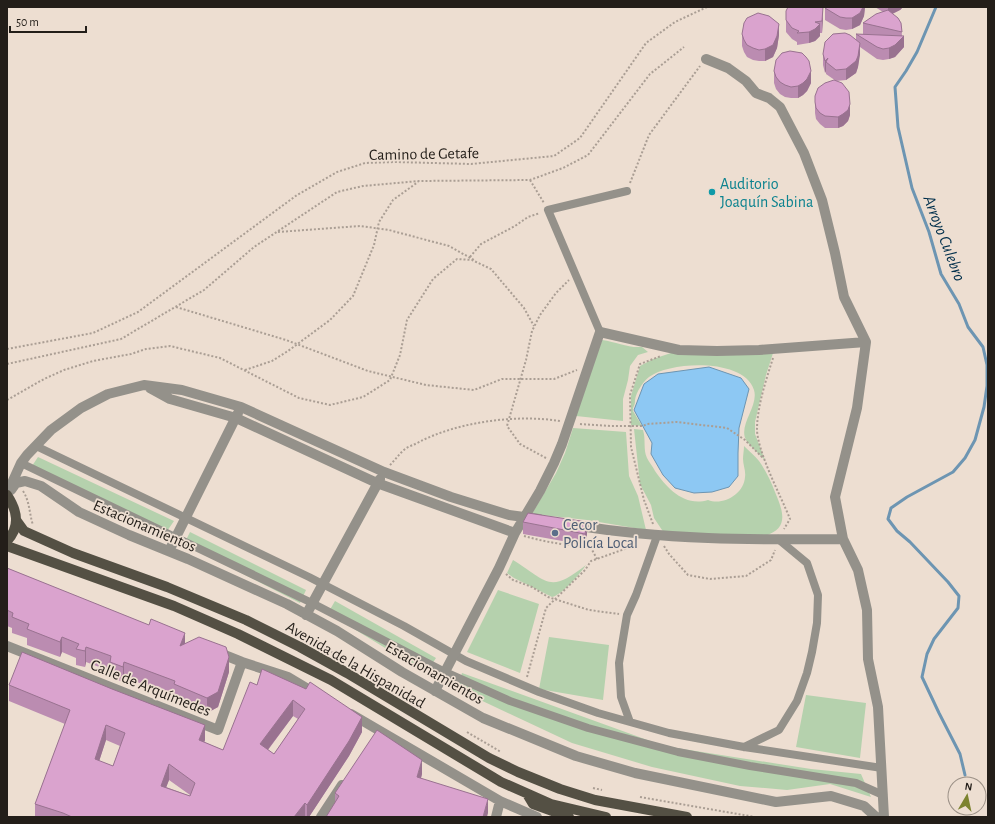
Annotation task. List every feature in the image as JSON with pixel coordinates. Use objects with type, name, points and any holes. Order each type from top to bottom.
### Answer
[{"type":"main road","points":[[7,495],[14,506],[16,520],[14,529],[7,541]]},
{"type":"main road","name":"Avenida de la Hispanidad","points":[[16,520],[24,531],[73,553],[167,587],[246,620],[300,647],[347,673],[489,758],[518,772],[560,789],[595,800],[687,817]]},
{"type":"main road","name":"Avenida de la Hispanidad","points":[[7,546],[174,606],[238,634],[331,680],[501,782],[551,804],[606,817]]},
{"type":"main road","points":[[527,794],[533,804],[569,817]]},
{"type":"street","points":[[706,59],[728,68],[746,81],[756,93],[768,98],[780,107],[804,153],[817,186],[835,253],[844,297],[866,342],[857,408],[835,497],[843,539],[858,570],[866,610],[868,659],[878,706],[884,817]]},
{"type":"street","points":[[435,691],[499,568],[515,533],[554,463],[570,422],[600,332],[548,210],[627,191]]},
{"type":"street","points":[[600,332],[679,350],[718,351],[866,342]]},
{"type":"street","points":[[144,385],[170,399],[236,418],[377,483],[515,533]]},
{"type":"street","points":[[7,495],[21,463],[51,430],[81,408],[108,394],[144,385],[182,390],[241,407],[384,472],[451,497],[509,515],[548,521]]},
{"type":"street","points":[[169,551],[241,407]]},
{"type":"street","points":[[36,446],[323,584],[472,664],[524,686],[598,713],[669,733],[744,747],[882,768]]},
{"type":"street","points":[[21,463],[312,603],[445,672],[510,701],[588,728],[678,752],[750,766],[856,783],[883,795]]},
{"type":"street","points":[[306,615],[384,472]]},
{"type":"street","name":"Estacionamientos","points":[[7,495],[16,483],[24,480],[41,486],[79,512],[287,604],[337,631],[402,672],[483,718],[576,756],[620,768],[776,802],[831,796],[864,806],[876,817]]},
{"type":"street","points":[[561,523],[657,536],[843,539]]},
{"type":"street","points":[[630,722],[621,697],[619,663],[627,615],[636,595],[657,536]]},
{"type":"street","points":[[744,747],[779,730],[797,701],[807,673],[817,623],[818,595],[806,563],[778,539]]},
{"type":"street","name":"Calle de Arquímedes","points":[[7,646],[218,730],[242,662]]},
{"type":"street","points":[[205,648],[288,677],[327,700]]},
{"type":"street","points":[[340,707],[377,733],[500,801],[538,817]]},
{"type":"street","points":[[321,817],[346,780]]},
{"type":"street","points":[[496,817],[500,801]]},
{"type":"path","name":"Camino de Getafe","points":[[7,349],[93,333],[138,312],[297,195],[337,172],[365,163],[396,162],[471,164],[554,156],[580,138],[646,43],[675,22],[707,7]]},
{"type":"path","points":[[7,364],[121,339],[204,290],[254,247],[337,192],[363,186],[419,181],[530,180],[562,168],[588,155],[650,74],[684,48]]},
{"type":"path","points":[[627,191],[649,135],[706,59]]},
{"type":"path","points":[[470,257],[481,244],[515,226],[528,217],[548,210],[530,180]]},
{"type":"path","points":[[245,370],[272,361],[297,344],[330,320],[353,296],[374,245],[379,222],[393,200],[419,181]]},
{"type":"path","points":[[277,232],[360,226],[378,228],[423,238],[449,246],[485,266]]},
{"type":"path","points":[[7,400],[44,379],[64,370],[93,361],[131,354],[146,349],[170,346],[220,358],[300,398],[330,405],[363,397],[390,380],[400,355],[407,320],[433,279],[457,259],[472,260],[491,269],[524,308],[534,326]]},
{"type":"path","points":[[554,463],[520,444],[507,426],[534,326],[556,293],[575,273]]},
{"type":"path","points":[[176,307],[297,344],[368,371],[426,385],[474,390],[502,379],[554,379],[589,365]]},
{"type":"path","points":[[679,350],[640,364],[630,395],[631,447],[644,500],[657,536],[669,554],[688,575],[710,579],[746,576],[771,560],[778,539],[790,519],[765,460],[757,427],[766,378],[776,348]]},
{"type":"path","points":[[384,472],[405,449],[434,434],[475,424],[521,418],[544,418],[611,426],[642,426],[647,424],[677,422],[727,428],[746,440],[765,460]]},
{"type":"path","points":[[515,533],[553,542],[578,546],[590,546],[597,559]]},
{"type":"path","points":[[524,686],[546,608],[591,562],[631,548],[657,536]]},
{"type":"path","points":[[499,568],[513,580],[554,599],[589,610],[627,615]]},
{"type":"green space","points":[[602,340],[632,347],[642,347],[648,352],[638,355],[630,366],[623,399],[623,421],[576,416]]},
{"type":"green space","points":[[774,350],[766,375],[755,422],[755,434],[765,460],[751,447],[744,434],[746,422],[754,402],[754,390],[748,380],[736,372],[722,368],[689,366],[673,368],[649,377],[638,391],[633,408],[633,411],[642,426],[631,425],[631,396],[640,366],[653,359],[677,351]]},
{"type":"green space","points":[[573,428],[626,432],[629,476],[638,496],[646,530],[587,520],[532,514],[556,473],[565,453]]},
{"type":"green space","points":[[634,429],[643,430],[646,455],[655,471],[665,484],[677,494],[691,501],[726,500],[741,489],[745,477],[743,459],[744,446],[759,461],[773,488],[782,512],[781,524],[778,529],[764,536],[664,533],[654,518],[651,505],[640,484]]},
{"type":"green space","points":[[38,457],[174,521],[165,534],[30,469]]},
{"type":"green space","points":[[190,532],[306,590],[300,603],[184,544]]},
{"type":"green space","points":[[513,560],[549,582],[564,580],[586,565],[566,588],[552,597],[507,573]]},
{"type":"green space","points":[[498,590],[539,604],[520,673],[467,652]]},
{"type":"green space","points":[[335,601],[436,658],[426,673],[328,613]]},
{"type":"green space","points":[[549,637],[609,645],[603,700],[539,689]]},
{"type":"green space","points":[[462,673],[664,746],[811,769],[861,774],[871,797],[830,784],[787,790],[740,786],[652,767],[572,743],[457,689]]},
{"type":"green space","points":[[806,695],[866,703],[860,758],[796,747]]},
{"type":"water","points":[[709,367],[741,378],[749,389],[739,428],[738,476],[729,487],[712,492],[694,493],[675,488],[663,475],[651,454],[652,443],[634,410],[644,384],[658,374]]},
{"type":"building","points":[[788,7],[823,7],[822,21],[815,22],[820,24],[809,32],[797,33],[799,31],[792,28],[786,20],[786,11]]},
{"type":"building","points":[[825,7],[863,7],[860,13],[852,18],[846,18],[840,17]]},
{"type":"building","points":[[888,10],[898,18],[901,23],[902,32],[863,23],[876,14]]},
{"type":"building","points":[[758,13],[769,16],[779,24],[777,36],[773,45],[759,50],[747,45],[742,34],[744,23],[747,18]]},
{"type":"building","points":[[845,33],[860,43],[858,56],[856,61],[846,69],[836,70],[826,62],[828,58],[825,61],[823,54],[825,42],[833,34]]},
{"type":"building","points":[[856,34],[904,36],[895,45],[883,49]]},
{"type":"building","points":[[790,51],[802,53],[809,61],[811,71],[803,83],[798,86],[791,87],[780,82],[774,71],[776,60],[782,53]]},
{"type":"building","points":[[834,80],[842,83],[849,92],[850,104],[848,110],[838,117],[825,116],[820,113],[816,108],[815,102],[815,96],[818,88],[825,83]]},
{"type":"building","points":[[528,513],[587,522],[585,534],[523,522]]},
{"type":"building","points":[[7,568],[149,625],[151,619],[185,633],[180,646],[199,637],[226,647],[229,657],[218,692],[207,698],[174,684],[175,681],[124,662],[123,667],[110,662],[111,656],[86,647],[85,651],[76,649],[79,644],[62,637],[60,642],[27,629],[29,624],[12,617],[13,613],[7,610]]},
{"type":"building","points":[[22,652],[205,725],[199,740],[223,750],[250,682],[257,685],[262,669],[306,689],[310,682],[362,717],[349,741],[307,805],[305,803],[294,817],[72,817],[35,804],[70,710],[9,685]],"holes":[[[293,700],[305,709],[274,754],[260,744]],[[106,725],[125,733],[113,766],[95,759]],[[169,764],[195,783],[190,796],[161,786]]]},
{"type":"building","points":[[377,730],[422,760],[417,777],[488,799],[483,817],[326,817],[339,796],[335,793]]},
{"type":"waterway","name":"Arroyo Culebro","points":[[936,7],[917,52],[895,87],[898,127],[912,188],[929,232],[941,274],[959,304],[968,327],[983,347],[987,365],[987,386],[984,407],[975,440],[965,458],[953,472],[907,497],[891,508],[888,519],[897,531],[910,542],[948,582],[959,596],[958,608],[934,639],[927,654],[922,677],[960,754],[965,775]]},
{"type":"place","name":"Auditorio Joaquín Sabina","points":[[712,192]]},
{"type":"place","name":"Cecor Policía Local","points":[[555,533]]}]
